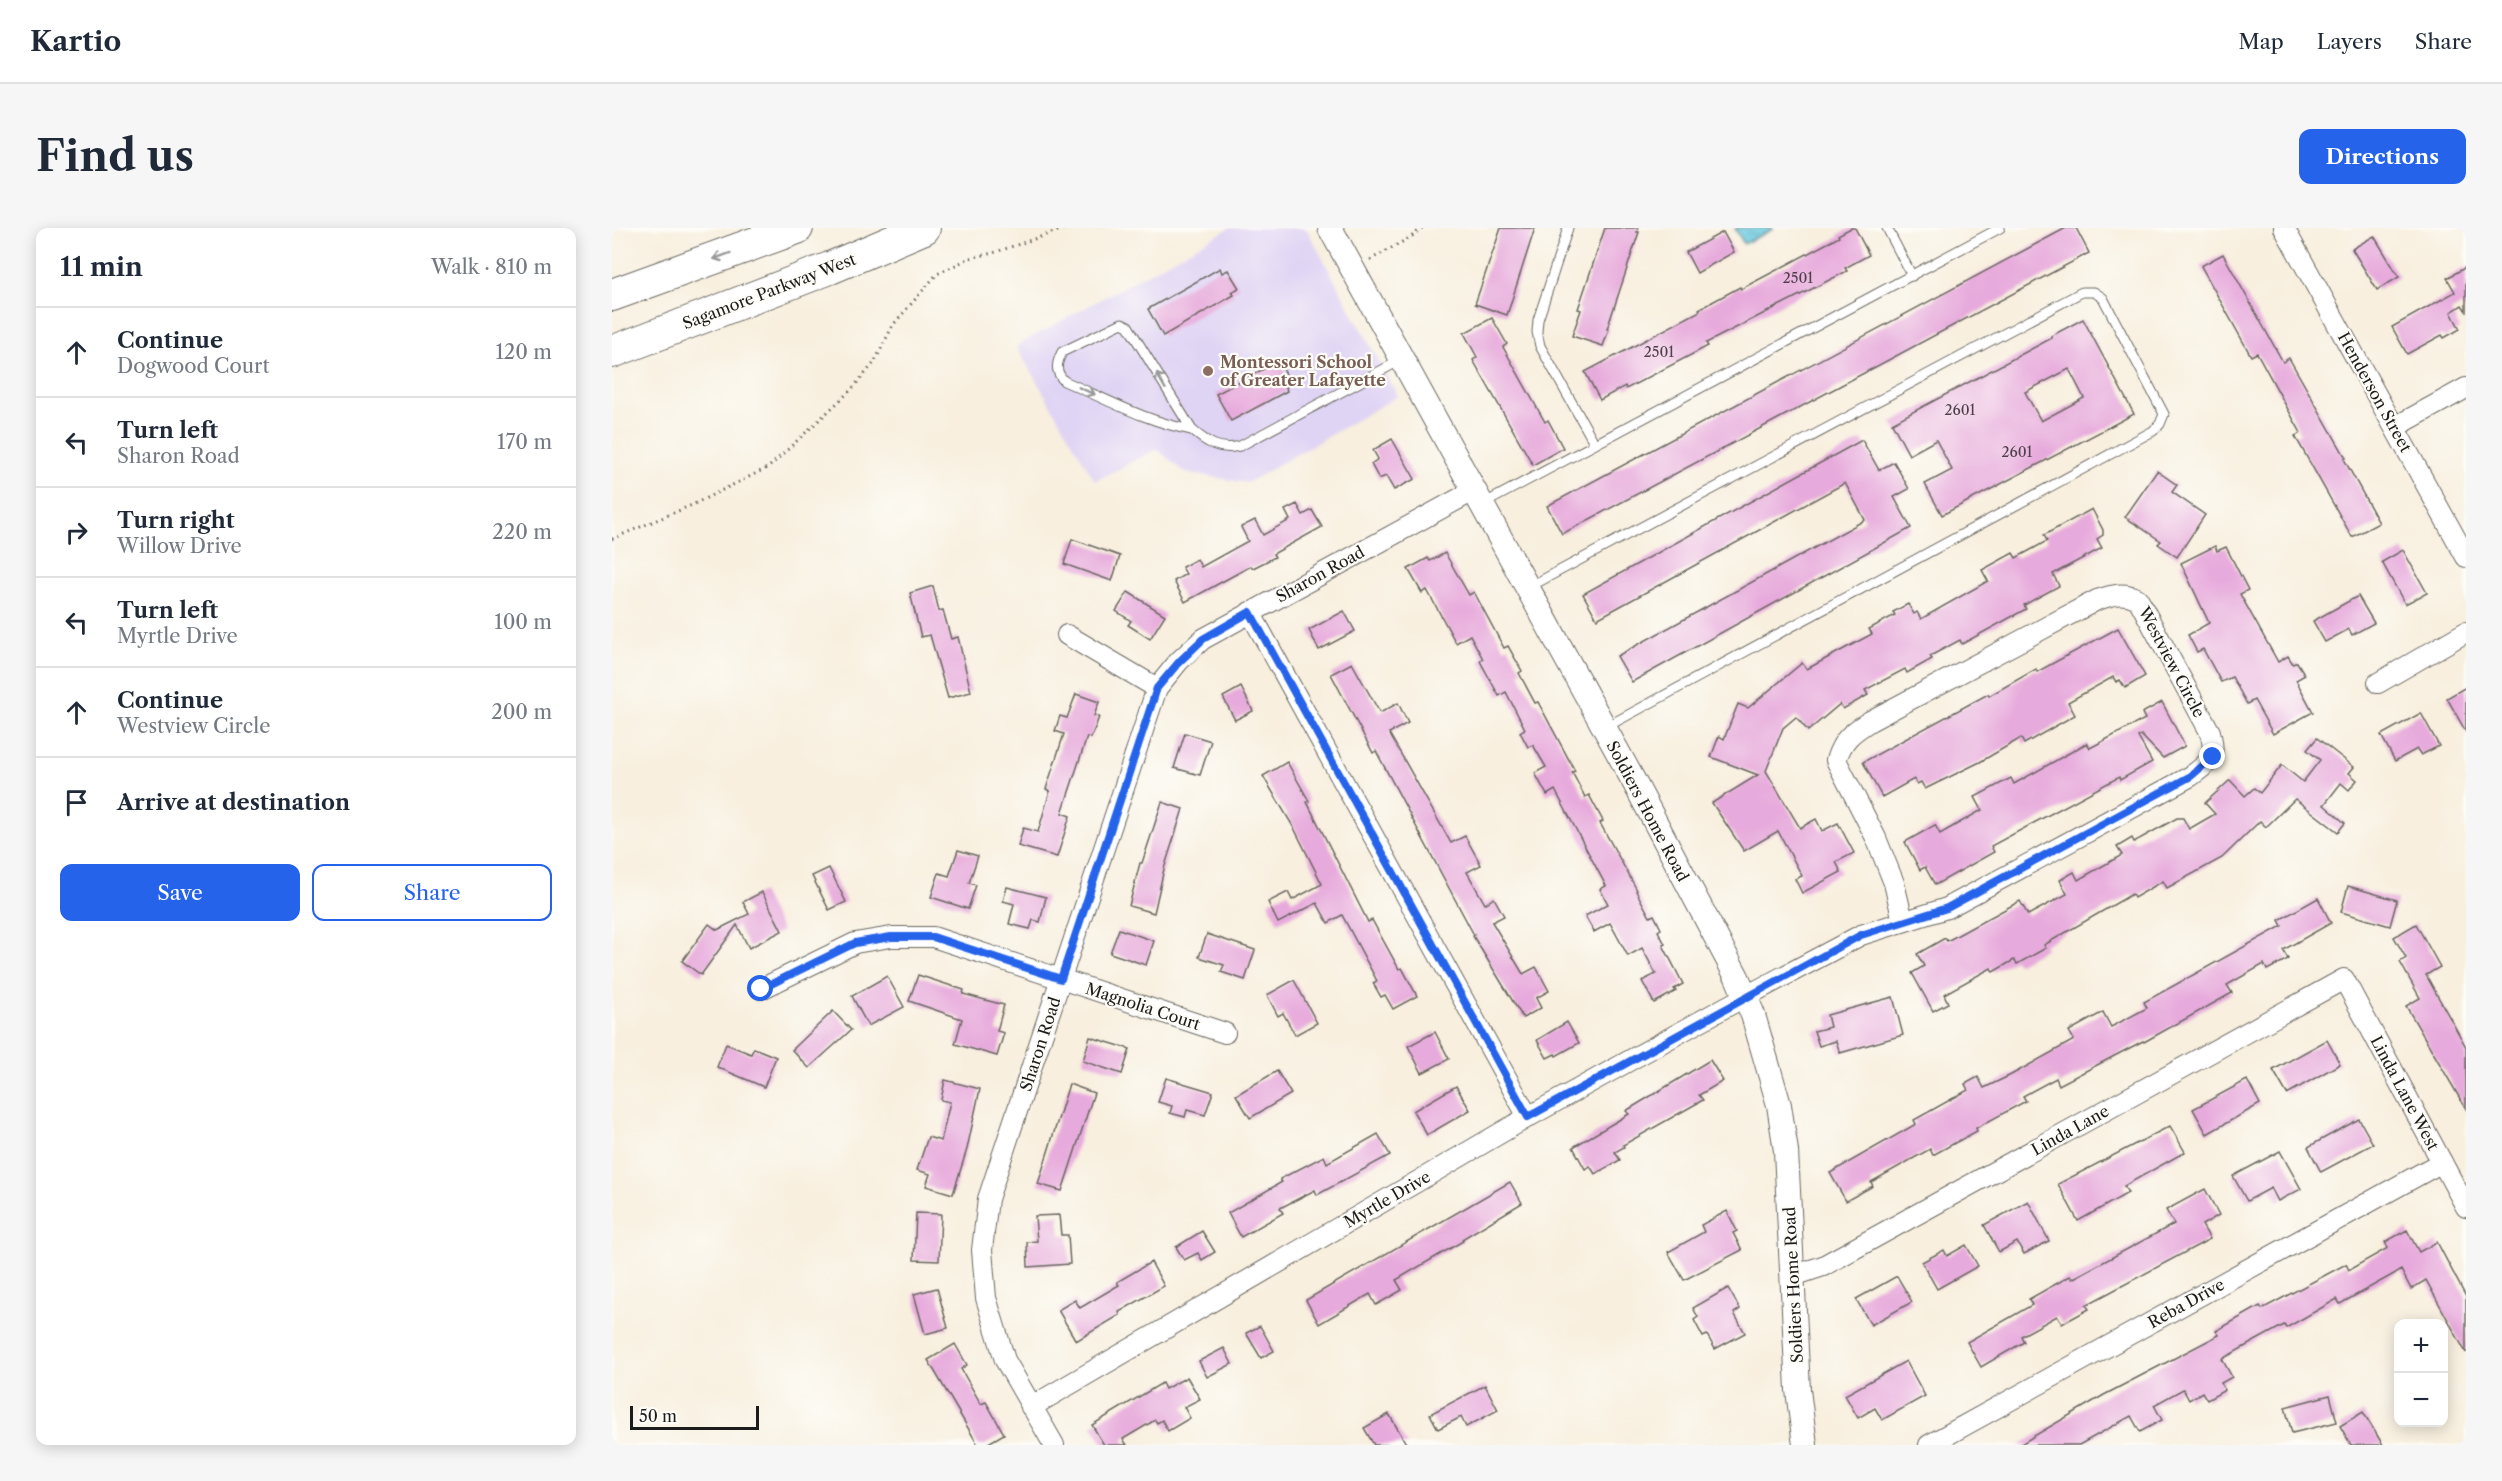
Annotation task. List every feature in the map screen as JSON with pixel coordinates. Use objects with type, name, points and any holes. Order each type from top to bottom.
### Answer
[{"type":"highway","points":[[612,295],[797,228]]},
{"type":"highway","name":"Sagamore Parkway West","points":[[612,352],[830,268],[924,228]]},
{"type":"street","name":"Soldiers Home Road","points":[[1330,228],[1604,728],[1746,996],[1762,1042],[1779,1105],[1786,1151],[1798,1390],[1805,1445]]},
{"type":"street","name":"Henderson Street","points":[[2283,228],[2466,557]]},
{"type":"street","points":[[2395,427],[2466,388]]},
{"type":"street","name":"Sharon Road","points":[[1054,1445],[1005,1360],[986,1298],[982,1250],[988,1199],[1157,688],[1203,639],[1250,612],[1477,499]]},
{"type":"street","name":"Westview Circle","points":[[1746,996],[1861,935],[1947,908],[2191,776],[2213,757],[2215,748],[2210,732],[2138,599],[2130,594],[2114,594],[2097,600],[1870,721],[1851,733],[1841,745],[1836,760],[1883,856],[1894,883],[1903,921]]},
{"type":"street","points":[[1250,612],[1528,1117]]},
{"type":"street","points":[[2378,682],[2466,632]]},
{"type":"street","points":[[1067,635],[1157,688]]},
{"type":"street","name":"Magnolia Court","points":[[761,989],[855,943],[891,937],[933,937],[1225,1033]]},
{"type":"street","name":"Linda Lane West","points":[[2344,979],[2466,1207]]},
{"type":"street","name":"Linda Lane","points":[[1792,1276],[1823,1266],[2344,979]]},
{"type":"street","name":"Myrtle Drive","points":[[1031,1407],[1528,1117],[1746,996]]},
{"type":"street","name":"Reba Drive","points":[[1929,1445],[2442,1162]]},
{"type":"lane","points":[[1568,228],[1538,320],[1537,332],[1540,345],[1595,444]]},
{"type":"lane","points":[[1887,228],[1912,276]]},
{"type":"lane","points":[[1477,499],[1595,444],[2000,228]]},
{"type":"lane","points":[[1527,588],[2082,292],[2094,292],[2103,298],[2164,414],[2160,424],[2153,431],[1604,728]]},
{"type":"lane","points":[[1192,430],[1169,426],[1149,419],[1065,381],[1058,374],[1057,368],[1062,352],[1122,323],[1128,326],[1192,430],[1206,442],[1220,448],[1240,446],[1401,360]]},
{"type":"path","points":[[612,539],[692,505],[769,467],[850,391],[874,363],[893,325],[937,274],[970,258],[993,253],[1066,228]]},
{"type":"path","points":[[1372,258],[1411,237],[1422,228]]},
{"type":"shaded area","name":"Montessori School of Greater Lafayette","points":[[1230,228],[1306,228],[1398,396],[1247,483],[1184,472],[1157,449],[1095,481],[1016,346]]},
{"type":"water","points":[[1735,229],[1773,229],[1744,244]]},
{"type":"building","points":[[1501,228],[1535,228],[1507,315],[1475,304]]},
{"type":"building","points":[[1605,228],[1638,228],[1637,232],[1639,232],[1603,346],[1572,336],[1581,310],[1578,309]]},
{"type":"building","points":[[1855,228],[1869,255],[1845,268],[1847,271],[1706,343],[1708,346],[1626,389],[1625,386],[1600,400],[1585,372],[1700,311],[1699,309],[1740,287],[1741,289],[1839,237],[1838,235]]},
{"type":"building","points":[[2066,228],[2076,228],[2089,253],[1562,534],[1547,506]]},
{"type":"building","points":[[1723,232],[1734,252],[1697,273],[1686,252]]},
{"type":"building","points":[[2374,236],[2399,277],[2377,290],[2352,249]]},
{"type":"building","points":[[2223,254],[2283,362],[2289,358],[2346,458],[2344,459],[2379,523],[2352,537],[2295,436],[2301,433],[2257,353],[2251,356],[2201,266]]},
{"type":"building","points":[[2466,267],[2466,311],[2462,305],[2451,312],[2460,329],[2444,338],[2442,335],[2407,354],[2392,327],[2455,292],[2447,278]]},
{"type":"building","points":[[1220,268],[1222,273],[1228,270],[1239,288],[1232,292],[1234,295],[1163,336],[1148,309]]},
{"type":"building","points":[[1492,318],[1507,344],[1503,347],[1545,422],[1548,420],[1563,448],[1533,465],[1473,360],[1477,357],[1464,333]]},
{"type":"building","points":[[2083,319],[2134,414],[1942,515],[1925,484],[1952,470],[1936,440],[1909,455],[1892,423],[2052,338],[2051,336]],"holes":[[[2069,369],[2084,398],[2041,421],[2025,392]]]},
{"type":"building","points":[[1273,364],[1275,368],[1281,365],[1291,384],[1286,387],[1287,391],[1231,421],[1216,394]]},
{"type":"building","points":[[1392,439],[1415,479],[1394,490],[1386,476],[1379,479],[1371,464],[1378,459],[1373,450]]},
{"type":"building","points":[[1862,440],[1879,470],[1894,462],[1909,489],[1894,497],[1911,528],[1632,682],[1617,656],[1865,520],[1845,483],[1597,619],[1583,594]]},
{"type":"building","points":[[2157,471],[2177,485],[2172,492],[2205,515],[2177,557],[2158,544],[2161,541],[2125,517]]},
{"type":"building","points":[[1297,504],[1303,515],[1312,510],[1322,527],[1273,554],[1275,557],[1253,568],[1251,566],[1185,602],[1174,581],[1186,574],[1182,567],[1197,559],[1201,567],[1248,541],[1241,527],[1255,520],[1263,535],[1290,520],[1285,510]]},
{"type":"building","points":[[2092,509],[2103,530],[2103,535],[2097,539],[2102,548],[2053,574],[2059,586],[2024,605],[2026,609],[1962,644],[1960,640],[1930,656],[1932,659],[1907,673],[1905,669],[1865,690],[1868,695],[1843,709],[1840,704],[1808,731],[1796,717],[1783,728],[1766,771],[1800,828],[1816,819],[1822,831],[1838,823],[1854,853],[1836,862],[1841,872],[1802,893],[1795,879],[1802,876],[1778,831],[1744,851],[1712,803],[1758,775],[1711,757],[1719,736],[1724,739],[1738,704],[1748,708],[1802,663],[1807,669],[1872,634],[1869,629],[1895,615],[1893,612],[1908,604],[1914,614],[1917,612],[1921,619],[1988,581],[1982,570],[2013,553],[2016,558],[2047,541],[2044,535]]},
{"type":"building","points":[[1072,539],[1120,556],[1112,581],[1064,564]]},
{"type":"building","points":[[2215,546],[2217,551],[2226,547],[2248,590],[2240,594],[2278,662],[2288,656],[2293,664],[2297,662],[2305,675],[2296,680],[2313,712],[2273,734],[2254,700],[2247,704],[2232,677],[2221,682],[2203,649],[2197,652],[2188,635],[2209,623],[2181,563]]},
{"type":"building","points":[[2403,550],[2427,593],[2405,604],[2382,562]]},
{"type":"building","points":[[1445,553],[1469,595],[1474,592],[1504,648],[1508,646],[1522,671],[1519,673],[1535,703],[1538,702],[1575,771],[1572,772],[1585,797],[1589,795],[1603,821],[1600,823],[1636,891],[1650,917],[1654,915],[1661,929],[1658,931],[1665,944],[1663,945],[1683,984],[1674,989],[1676,991],[1654,1003],[1642,981],[1656,974],[1642,948],[1628,956],[1610,923],[1594,932],[1585,916],[1608,904],[1600,889],[1606,886],[1555,790],[1547,795],[1535,773],[1546,767],[1533,745],[1528,747],[1520,732],[1525,729],[1506,692],[1499,696],[1480,661],[1483,659],[1470,635],[1456,643],[1427,590],[1422,593],[1408,569],[1428,558],[1430,561]]},
{"type":"building","points":[[933,586],[939,611],[943,610],[951,639],[958,637],[971,692],[948,698],[930,635],[921,637],[910,593]]},
{"type":"building","points":[[1128,592],[1165,615],[1150,639],[1128,625],[1131,621],[1116,611]]},
{"type":"building","points":[[2358,596],[2374,623],[2352,635],[2349,629],[2325,642],[2313,621]]},
{"type":"building","points":[[1344,611],[1355,631],[1319,650],[1309,630]]},
{"type":"building","points":[[2118,628],[2145,676],[2125,688],[2120,680],[2116,682],[2113,677],[2068,702],[2075,715],[2024,744],[2021,738],[1980,762],[1925,789],[1921,782],[1917,784],[1914,779],[1882,797],[1863,762],[1988,694],[1989,696],[2036,669],[2037,672]]},
{"type":"building","points":[[1352,663],[1380,713],[1398,703],[1408,723],[1389,733],[1451,843],[1465,836],[1481,865],[1467,872],[1485,904],[1494,898],[1504,916],[1492,922],[1523,974],[1536,967],[1549,991],[1536,998],[1541,1008],[1523,1018],[1473,936],[1376,751],[1373,753],[1331,674]]},
{"type":"building","points":[[1241,687],[1253,711],[1235,720],[1223,697]]},
{"type":"building","points":[[2466,687],[2466,732],[2447,698]]},
{"type":"building","points":[[1076,694],[1099,702],[1094,716],[1099,717],[1091,738],[1087,737],[1062,813],[1070,816],[1057,857],[1018,846],[1023,828],[1038,832],[1050,791],[1046,789],[1064,734],[1055,731],[1060,716],[1067,718]]},
{"type":"building","points":[[2162,702],[2185,746],[2163,758],[2141,735],[2138,737],[2152,762],[2120,780],[2119,777],[1991,846],[1994,852],[1935,885],[1925,867],[1920,870],[1905,842],[1935,825],[1940,834],[1982,810],[1975,797],[2011,778],[2014,784],[2087,743],[2090,748],[2145,719],[2142,713]]},
{"type":"building","points":[[2421,713],[2439,746],[2421,755],[2417,749],[2395,761],[2381,735]]},
{"type":"building","points":[[1185,733],[1211,741],[1200,775],[1174,768]]},
{"type":"building","points":[[2317,738],[2354,767],[2349,773],[2357,780],[2349,790],[2341,783],[2324,805],[2345,823],[2338,832],[2295,799],[2266,827],[2260,821],[2222,858],[2167,888],[2163,881],[2134,898],[2132,894],[2044,945],[2046,948],[2017,964],[2014,960],[1993,972],[1991,968],[1944,994],[1948,1003],[1933,1011],[1912,973],[1924,966],[1917,954],[1945,938],[1947,941],[2020,901],[2028,915],[2067,894],[2060,880],[2074,872],[2078,880],[2122,855],[2117,847],[2132,838],[2134,842],[2177,818],[2183,818],[2189,829],[2215,814],[2205,803],[2230,780],[2245,796],[2254,788],[2260,793],[2282,765],[2303,782],[2320,760],[2307,750]]},
{"type":"building","points":[[1287,762],[1309,801],[1307,802],[1368,922],[1372,920],[1417,996],[1393,1009],[1385,995],[1381,997],[1373,983],[1377,981],[1342,915],[1328,923],[1317,903],[1278,923],[1268,902],[1288,892],[1292,900],[1322,884],[1294,828],[1263,776]]},
{"type":"building","points":[[1162,802],[1183,809],[1164,869],[1154,913],[1129,906],[1140,863],[1142,863]]},
{"type":"building","points":[[958,850],[978,856],[969,883],[976,885],[968,909],[931,897],[939,873],[949,876]]},
{"type":"building","points":[[829,868],[846,902],[829,910],[812,876]]},
{"type":"building","points":[[2348,886],[2397,900],[2390,926],[2341,912]]},
{"type":"building","points":[[1007,887],[1046,897],[1040,922],[1033,920],[1030,929],[1009,924],[1014,904],[1003,901]]},
{"type":"building","points":[[762,892],[782,931],[749,948],[737,925],[701,975],[682,961],[709,924],[717,930],[749,914],[743,902]]},
{"type":"building","points":[[2318,898],[2331,923],[2283,950],[2288,959],[2267,970],[2264,964],[2227,985],[2232,993],[2144,1042],[2059,1085],[2056,1078],[2023,1096],[2026,1101],[1976,1128],[1977,1131],[1933,1155],[1930,1149],[1871,1182],[1873,1186],[1846,1201],[1830,1173],[1916,1124],[1914,1120],[1968,1090],[1965,1084],[1978,1077],[1984,1088],[2011,1075],[2074,1040],[2069,1031],[2103,1012],[2111,1027],[2147,1008],[2144,1002],[2282,926],[2279,920]]},
{"type":"building","points":[[2416,924],[2440,967],[2426,975],[2466,1047],[2466,1109],[2406,1006],[2420,998],[2400,962],[2406,958],[2394,937]]},
{"type":"building","points":[[1119,929],[1154,941],[1146,965],[1110,953]]},
{"type":"building","points":[[1207,934],[1255,950],[1245,980],[1221,972],[1224,965],[1199,957]]},
{"type":"building","points":[[918,975],[964,990],[963,994],[1004,1005],[997,1031],[1004,1033],[997,1056],[955,1044],[962,1019],[909,1001]]},
{"type":"building","points":[[887,976],[904,1007],[868,1026],[852,996]]},
{"type":"building","points":[[1294,980],[1317,1023],[1295,1035],[1283,1013],[1278,1016],[1267,995]]},
{"type":"building","points":[[1893,997],[1903,1035],[1840,1053],[1836,1041],[1819,1046],[1814,1031],[1830,1027],[1827,1015]]},
{"type":"building","points":[[833,1011],[851,1030],[809,1068],[792,1050]]},
{"type":"building","points":[[1567,1022],[1579,1043],[1556,1056],[1555,1054],[1547,1058],[1537,1040]]},
{"type":"building","points":[[1435,1032],[1449,1059],[1422,1073],[1408,1046]]},
{"type":"building","points":[[1090,1037],[1130,1049],[1122,1074],[1083,1061]]},
{"type":"building","points":[[2327,1040],[2340,1064],[2287,1094],[2273,1070]]},
{"type":"building","points":[[726,1044],[751,1054],[754,1048],[776,1057],[764,1087],[717,1067]]},
{"type":"building","points":[[1710,1060],[1723,1081],[1699,1095],[1703,1100],[1623,1145],[1624,1147],[1615,1152],[1620,1160],[1595,1174],[1590,1166],[1585,1169],[1573,1147],[1629,1114],[1626,1111]]},
{"type":"building","points":[[1277,1071],[1291,1094],[1250,1118],[1236,1095]]},
{"type":"building","points":[[1166,1078],[1213,1092],[1205,1115],[1187,1110],[1185,1117],[1170,1113],[1172,1106],[1158,1102]]},
{"type":"building","points":[[945,1080],[980,1089],[967,1149],[953,1194],[926,1186],[930,1174],[917,1170],[928,1137],[941,1141],[950,1102],[941,1100]]},
{"type":"building","points":[[2247,1080],[2260,1104],[2207,1134],[2193,1109]]},
{"type":"building","points":[[1069,1084],[1094,1093],[1062,1191],[1038,1184]]},
{"type":"building","points":[[1456,1086],[1470,1110],[1427,1135],[1413,1111]]},
{"type":"building","points":[[2359,1119],[2373,1144],[2321,1172],[2308,1147]]},
{"type":"building","points":[[2170,1126],[2185,1152],[2124,1186],[2128,1193],[2078,1221],[2058,1184]]},
{"type":"building","points":[[1378,1134],[1390,1155],[1317,1195],[1315,1190],[1280,1208],[1283,1213],[1241,1237],[1228,1213],[1282,1182],[1280,1179],[1324,1156],[1327,1163]]},
{"type":"building","points":[[2280,1151],[2301,1189],[2278,1201],[2271,1188],[2247,1201],[2233,1176]]},
{"type":"building","points":[[1510,1182],[1522,1203],[1396,1280],[1402,1290],[1376,1305],[1370,1294],[1319,1324],[1306,1300]]},
{"type":"building","points":[[2205,1189],[2219,1215],[2202,1225],[2210,1239],[2086,1305],[2089,1309],[2062,1324],[2057,1316],[2021,1336],[2024,1342],[1981,1367],[1967,1342],[2032,1305],[2029,1299],[2070,1276],[2072,1279],[2174,1224],[2166,1210]]},
{"type":"building","points":[[2028,1201],[2049,1241],[2024,1254],[2017,1242],[1999,1252],[1984,1225]]},
{"type":"building","points":[[1727,1211],[1737,1231],[1733,1233],[1742,1250],[1684,1280],[1668,1252],[1704,1232],[1701,1225]]},
{"type":"building","points":[[916,1213],[941,1214],[939,1261],[914,1260]]},
{"type":"building","points":[[1059,1215],[1061,1235],[1068,1235],[1070,1264],[1028,1267],[1027,1242],[1037,1241],[1035,1216]]},
{"type":"building","points":[[2407,1230],[2419,1252],[2437,1242],[2466,1297],[2466,1353],[2426,1280],[2411,1289],[2401,1270],[2340,1304],[2337,1299],[2286,1328],[2284,1325],[2222,1359],[2232,1377],[2221,1383],[2225,1390],[2207,1400],[2202,1392],[2189,1400],[2183,1389],[2154,1405],[2162,1420],[2140,1432],[2131,1416],[2079,1445],[2019,1445],[2104,1395],[2219,1335],[2216,1331],[2260,1306],[2262,1309],[2346,1264],[2349,1270],[2388,1248],[2385,1242]]},
{"type":"building","points":[[1202,1231],[1215,1252],[1202,1260],[1198,1253],[1184,1260],[1176,1247]]},
{"type":"building","points":[[1966,1245],[1978,1266],[1937,1289],[1922,1262],[1944,1250],[1947,1256]]},
{"type":"building","points":[[1151,1262],[1164,1286],[1119,1312],[1120,1315],[1076,1341],[1058,1310],[1075,1300],[1080,1308],[1119,1285],[1117,1282]]},
{"type":"building","points":[[1897,1276],[1912,1302],[1871,1325],[1856,1299]]},
{"type":"building","points":[[937,1288],[948,1328],[925,1334],[914,1294]]},
{"type":"building","points":[[1728,1288],[1740,1309],[1734,1313],[1745,1333],[1715,1349],[1707,1335],[1703,1337],[1694,1320],[1698,1317],[1693,1308]]},
{"type":"building","points":[[1260,1326],[1274,1351],[1261,1358],[1246,1333]]},
{"type":"building","points":[[955,1344],[967,1365],[961,1369],[981,1404],[986,1402],[1004,1434],[985,1445],[978,1445],[928,1360]]},
{"type":"building","points":[[1224,1348],[1232,1364],[1207,1377],[1199,1361]]},
{"type":"building","points":[[1906,1361],[1925,1396],[1882,1420],[1875,1408],[1858,1418],[1845,1395]]},
{"type":"building","points":[[1187,1377],[1200,1399],[1184,1407],[1190,1418],[1168,1431],[1162,1420],[1157,1423],[1155,1420],[1123,1439],[1127,1445],[1104,1445],[1092,1425],[1162,1383],[1165,1389]]},
{"type":"building","points":[[1485,1385],[1498,1410],[1466,1427],[1461,1417],[1438,1429],[1430,1414]]},
{"type":"building","points":[[2330,1395],[2337,1422],[2292,1433],[2285,1407]]},
{"type":"building","points":[[2363,1412],[2383,1445],[2351,1445],[2340,1426]]},
{"type":"building","points":[[1389,1414],[1407,1445],[1374,1445],[1364,1428]]},
{"type":"place","name":"Montessori School of Greater Lafayette","points":[[1208,371]]},
{"type":"route","points":[[761,989],[855,943],[891,937],[933,937],[1061,979],[1157,688],[1203,639],[1250,612],[1528,1117],[1716,1012],[1861,935],[1947,908],[2191,776],[2213,757]]}]
